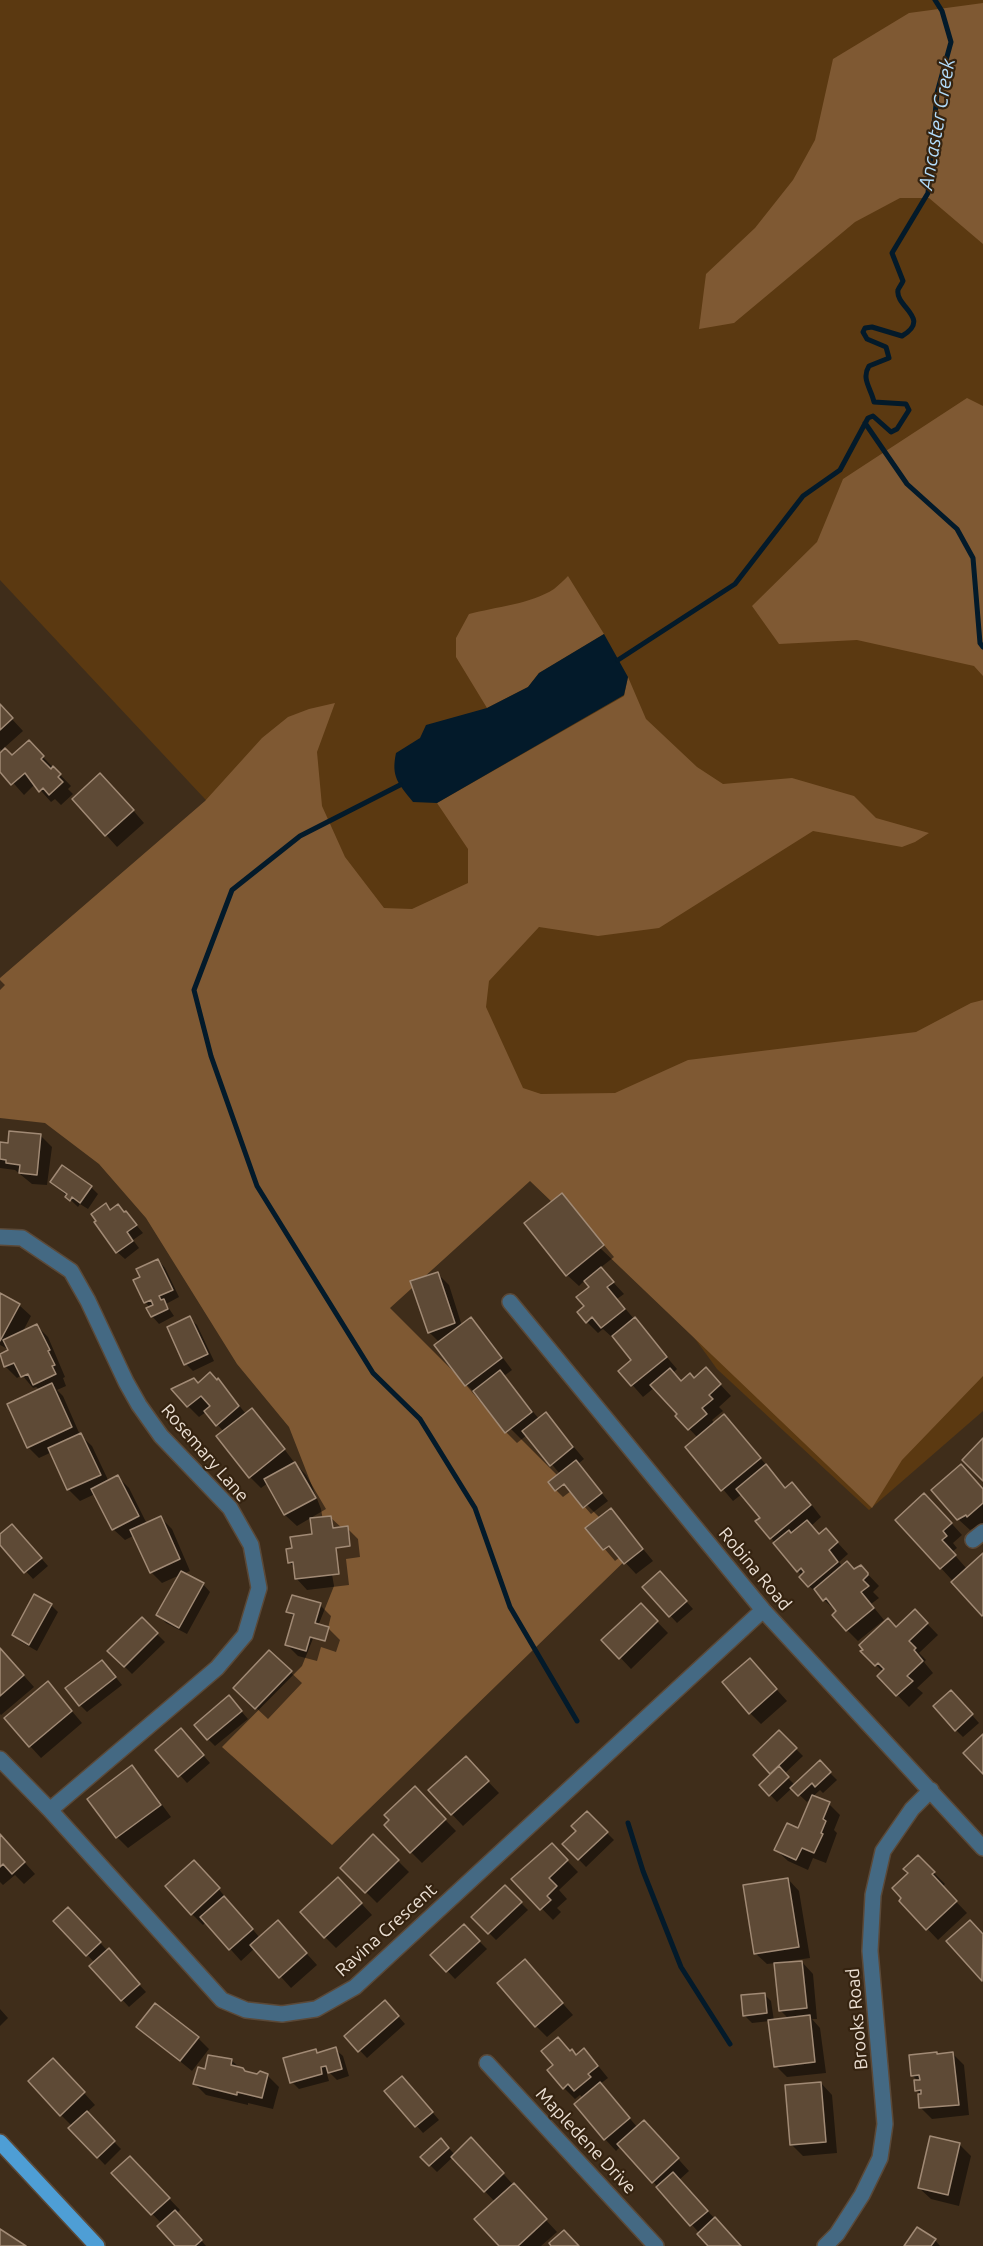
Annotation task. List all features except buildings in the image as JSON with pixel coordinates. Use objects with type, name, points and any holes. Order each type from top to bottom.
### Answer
[{"type":"main road","points":[[0,2143],[98,2246]]},
{"type":"street","name":"Rosemary Lane","points":[[0,1237],[22,1238],[70,1271],[88,1301],[139,1405],[161,1436],[230,1508],[251,1545],[259,1588],[245,1635],[217,1668],[50,1810]]},
{"type":"street","name":"Robina Road","points":[[510,1302],[763,1610],[983,1848]]},
{"type":"street","name":"Ravina Crescent","points":[[0,1759],[50,1810],[222,2000],[246,2010],[282,2014],[316,2009],[355,1987],[763,1610]]},
{"type":"street","name":"Brooks Road","points":[[825,2246],[837,2234],[862,2195],[880,2158],[885,2124],[870,1951],[873,1895],[883,1851],[912,1809],[931,1790]]},
{"type":"street","name":"Mapledene Drive","points":[[488,2062],[656,2246]]},
{"type":"shaded area","points":[[0,0],[983,0],[983,1411],[869,1510],[717,1369],[643,1267],[0,580]]},
{"type":"shaded area","points":[[983,3],[983,244],[929,198],[900,198],[855,222],[734,323],[699,329],[706,274],[755,228],[793,180],[815,140],[833,59],[909,13]]},
{"type":"shaded area","points":[[967,398],[983,406],[983,676],[974,666],[857,640],[779,644],[752,606],[817,542],[843,479]]},
{"type":"shaded area","points":[[568,576],[604,634],[539,673],[528,687],[487,708],[456,657],[456,638],[469,614],[535,598],[554,589]]},
{"type":"shaded area","points":[[628,677],[646,719],[697,767],[723,784],[792,778],[854,796],[876,818],[929,833],[902,847],[813,831],[659,928],[598,936],[539,927],[489,981],[486,1007],[523,1088],[541,1094],[615,1093],[688,1060],[916,1032],[971,1003],[983,1000],[983,1376],[902,1460],[872,1508],[530,1181],[390,1308],[634,1552],[332,1845],[222,1747],[302,1666],[334,1586],[321,1509],[289,1427],[237,1364],[146,1218],[99,1164],[45,1123],[0,1118],[0,978],[205,801],[262,738],[288,717],[335,703],[317,752],[322,806],[345,857],[384,908],[412,909],[468,883],[468,849],[437,803],[624,696]]},
{"type":"water","points":[[604,634],[628,677],[624,695],[437,803],[413,802],[403,790],[395,774],[396,753],[420,738],[426,725],[487,708],[528,687],[539,673]]},
{"type":"waterway","name":"Ancaster Creek","points":[[618,660],[735,584],[803,496],[840,470],[868,418],[873,416],[891,432],[897,429],[909,410],[906,404],[874,402],[866,379],[867,371],[869,366],[889,358],[886,347],[867,339],[863,332],[865,328],[872,327],[902,336],[914,324],[913,318],[899,296],[898,290],[903,281],[892,253],[928,193],[937,93],[951,42],[942,11],[935,0]]},
{"type":"waterway","name":"Ancaster Creek","points":[[865,423],[907,484],[957,529],[973,558],[980,643],[983,647]]},
{"type":"waterway","points":[[400,785],[300,836],[232,890],[194,990],[211,1056],[257,1186],[373,1373],[420,1419],[475,1508],[510,1607],[577,1721]]},
{"type":"waterway","points":[[628,1823],[643,1871],[681,1967],[730,2044]]}]
